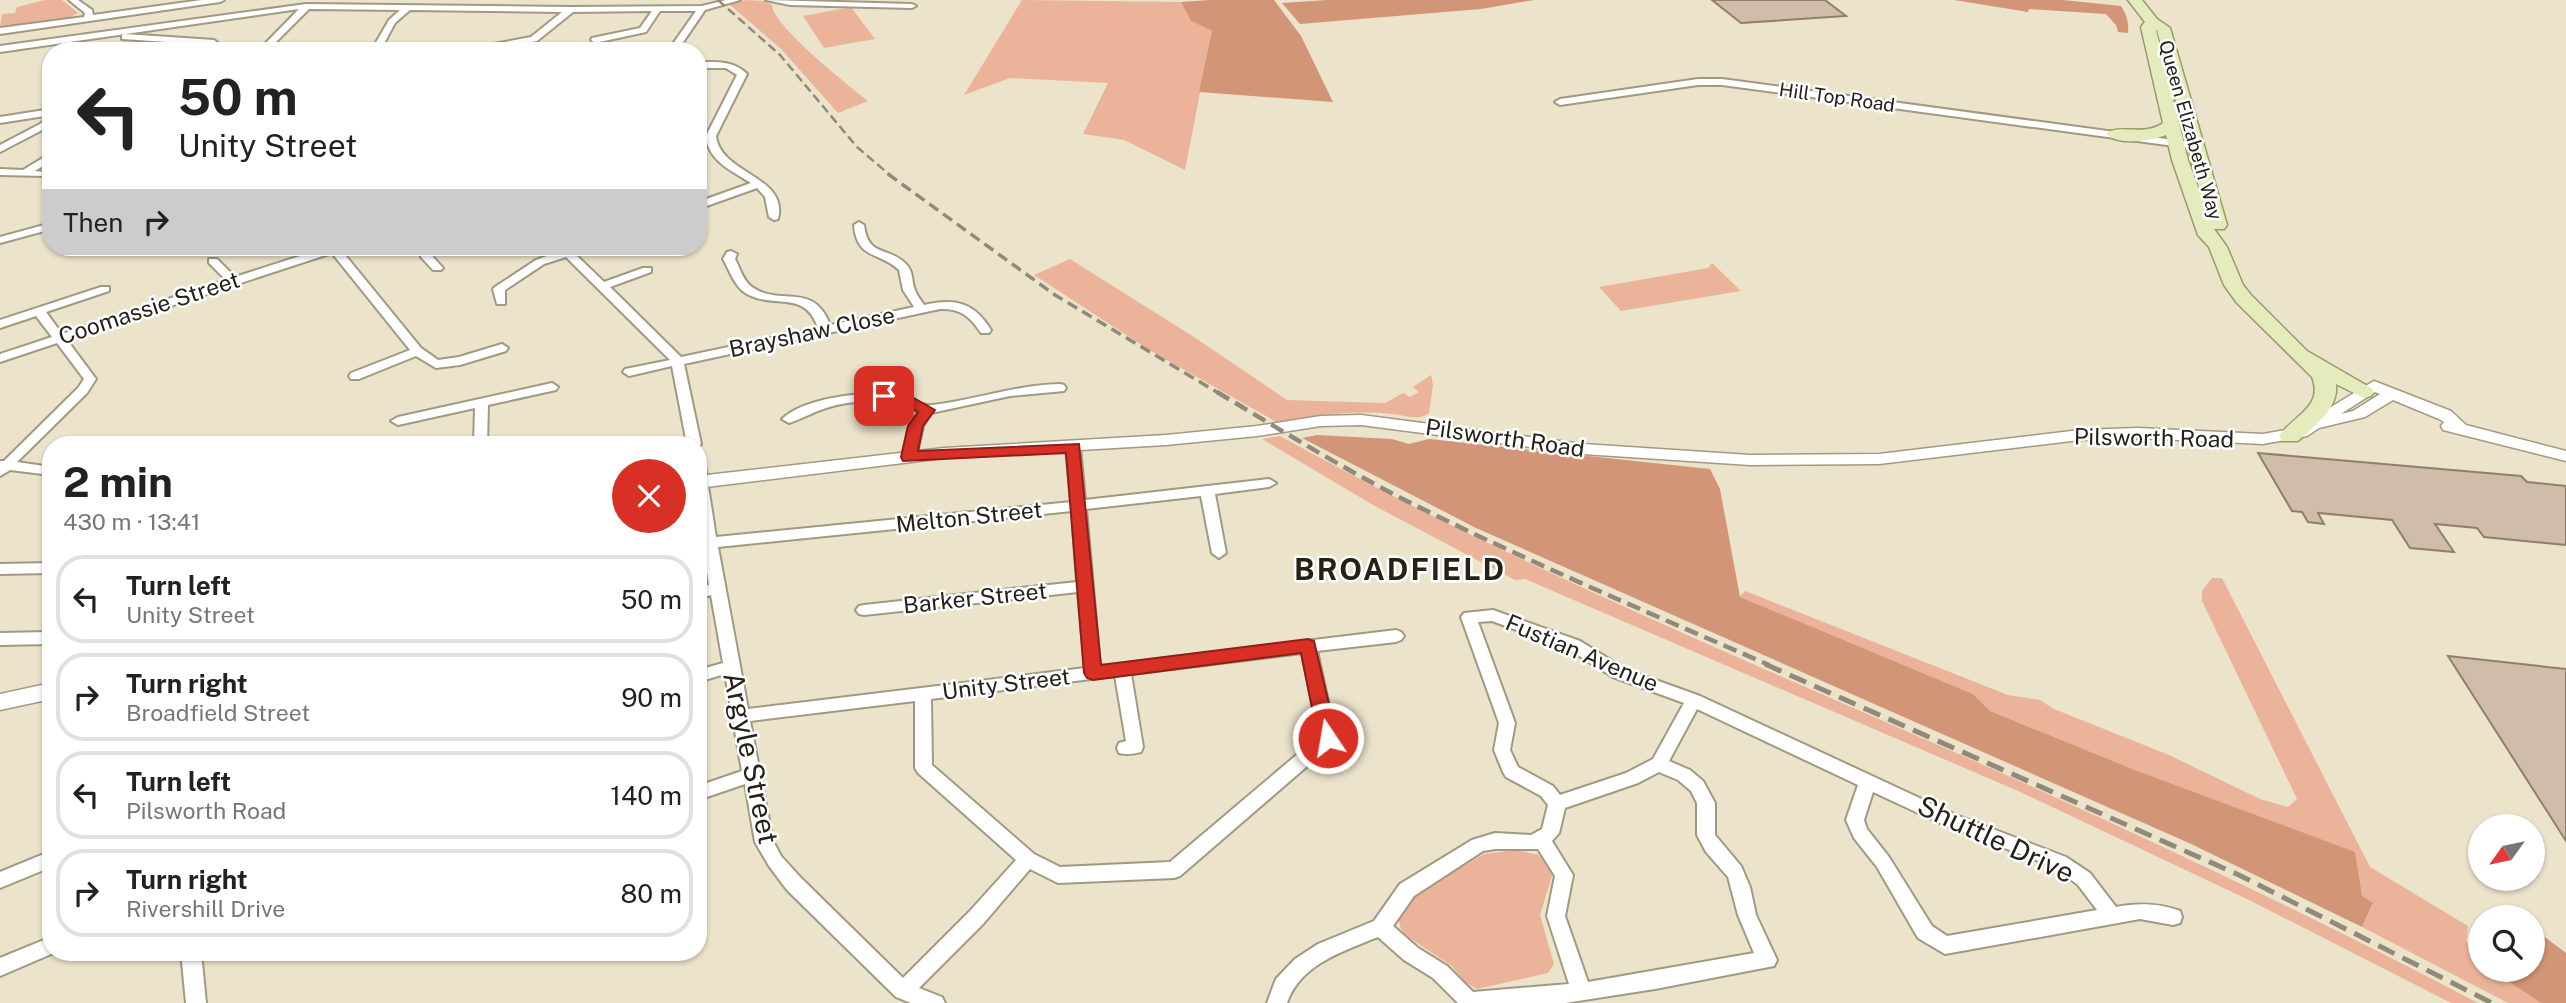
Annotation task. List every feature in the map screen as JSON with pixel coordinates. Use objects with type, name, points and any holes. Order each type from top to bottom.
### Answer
[{"type":"main road","name":"Queen Elizabeth Way","points":[[2135,0],[2152,22],[2163,28],[2221,237],[2217,243]]},
{"type":"main road","name":"Queen Elizabeth Way","points":[[2152,22],[2148,27],[2174,149],[2207,236],[2217,243],[2235,288],[2278,334],[2304,356],[2378,393]]},
{"type":"main road","points":[[2115,134],[2149,136],[2164,132],[2171,125]]},
{"type":"main road","points":[[2290,436],[2323,404],[2327,396],[2327,383],[2304,356]]},
{"type":"street","points":[[73,0],[93,18],[91,36]]},
{"type":"street","points":[[0,31],[220,0]]},
{"type":"street","points":[[516,42],[534,39],[569,10],[593,0]]},
{"type":"street","points":[[49,42],[309,3],[407,8],[478,4],[569,10],[702,8],[736,0]]},
{"type":"street","points":[[770,0],[790,3],[912,6]]},
{"type":"street","points":[[271,42],[309,3]]},
{"type":"street","points":[[595,40],[643,30],[659,7]]},
{"type":"street","points":[[380,42],[387,28],[407,8]]},
{"type":"street","points":[[678,42],[702,8]]},
{"type":"street","points":[[121,32],[121,36],[130,38],[168,42]]},
{"type":"street","points":[[0,49],[42,43]]},
{"type":"street","points":[[707,65],[735,67],[742,74],[711,136],[712,148],[726,163],[759,184],[770,195],[774,217]]},
{"type":"street","name":"Hill Top Road","points":[[1560,102],[1698,82],[1722,82],[2115,134],[2174,149],[2197,148]]},
{"type":"street","points":[[0,120],[42,113]]},
{"type":"street","points":[[0,149],[42,127]]},
{"type":"street","name":"Hill Top Road","points":[[2115,134],[2174,149]]},
{"type":"street","points":[[25,173],[42,160]]},
{"type":"street","points":[[0,172],[40,174]]},
{"type":"street","points":[[707,203],[759,184]]},
{"type":"street","points":[[859,225],[859,234],[867,247],[880,257],[899,263],[906,271],[909,291],[921,309]]},
{"type":"street","points":[[0,240],[42,229]]},
{"type":"street","points":[[731,254],[729,259],[748,289],[771,298],[809,303],[819,312],[825,329]]},
{"type":"street","name":"Coomassie Street","points":[[0,358],[308,256]]},
{"type":"street","points":[[342,256],[417,351],[436,364],[502,348]]},
{"type":"street","points":[[427,256],[437,268]]},
{"type":"street","points":[[501,302],[499,289],[552,256]]},
{"type":"street","points":[[571,256],[677,360],[692,436]]},
{"type":"street","points":[[213,261],[233,281]]},
{"type":"street","points":[[602,286],[647,270]]},
{"type":"street","points":[[0,324],[105,289]]},
{"type":"street","name":"Brayshaw Close","points":[[629,372],[950,304],[963,306],[985,330]]},
{"type":"street","points":[[3,468],[83,390],[90,379],[39,311]]},
{"type":"street","points":[[355,376],[417,351]]},
{"type":"street","points":[[398,421],[453,403],[482,403],[552,387]]},
{"type":"street","points":[[789,419],[829,402],[864,396],[905,400],[927,410],[967,404],[1021,389],[1060,388]]},
{"type":"street","points":[[2378,393],[2443,425],[2566,456]]},
{"type":"street","name":"Pilsworth Road","points":[[707,476],[944,453],[1073,448],[1257,432],[1321,421],[1361,420],[1583,449],[1750,460],[1879,458],[2080,435],[2138,433],[2239,439],[2290,436],[2312,426],[2348,418],[2378,393]]},
{"type":"street","points":[[481,436],[482,403]]},
{"type":"street","points":[[909,457],[915,426],[927,410]]},
{"type":"street","points":[[1073,448],[1093,673]]},
{"type":"street","points":[[3,468],[42,470]]},
{"type":"street","name":"Melton Street","points":[[710,543],[1079,506],[1269,483]]},
{"type":"street","points":[[1207,490],[1219,553]]},
{"type":"street","name":"Argyle Street","points":[[707,525],[764,842],[794,884],[903,991],[935,1003]]},
{"type":"street","points":[[0,569],[42,568]]},
{"type":"street","name":"Barker Street","points":[[864,610],[1085,586]]},
{"type":"street","points":[[707,591],[717,588]]},
{"type":"street","name":"Fustian Avenue","points":[[1557,803],[1547,791],[1512,772],[1502,750],[1507,723],[1469,617],[1493,615],[1574,645],[1619,673],[1694,700]]},
{"type":"street","name":"Unity Street","points":[[741,716],[1396,636]]},
{"type":"street","points":[[0,639],[42,638]]},
{"type":"street","points":[[923,694],[924,768],[1028,859],[1058,875],[1174,870],[1328,738],[1308,646]]},
{"type":"street","points":[[707,673],[732,666]]},
{"type":"street","points":[[1122,669],[1135,747],[1125,748]]},
{"type":"street","points":[[0,702],[42,693]]},
{"type":"street","points":[[1277,1003],[1283,985],[1302,965],[1325,950],[1381,927],[1407,890],[1478,845],[1495,841],[1534,843],[1542,840],[1550,833],[1557,803],[1632,778],[1660,764],[1694,700]]},
{"type":"street","name":"Shuttle Drive","points":[[1694,700],[1951,820],[2060,862],[2084,879],[2111,915]]},
{"type":"street","points":[[1381,927],[1411,954],[1440,972],[1469,1001],[1505,1001],[1581,991],[1766,960],[1747,915],[1741,887],[1734,872],[1712,847],[1706,835],[1706,803],[1697,786],[1684,775],[1660,764]]},
{"type":"street","points":[[707,790],[751,775]]},
{"type":"street","name":"Shuttle Drive","points":[[1868,780],[1855,820],[1860,833],[1883,862],[1925,932],[1935,941],[1945,945],[2140,911],[2173,917]]},
{"type":"street","points":[[1542,840],[1564,875],[1556,916],[1581,991]]},
{"type":"street","points":[[903,991],[976,918],[1028,859]]},
{"type":"street","points":[[0,880],[42,863]]},
{"type":"street","points":[[0,967],[42,950]]},
{"type":"street","points":[[192,961],[196,1003]]},
{"type":"shaded area","points":[[45,0],[62,0],[78,13],[67,19],[0,28],[2,14],[15,13],[17,7]]},
{"type":"shaded area","points":[[1022,0],[1181,2],[1191,21],[1212,31],[1185,170],[1124,140],[1083,134],[1108,83],[1010,78],[964,95]]},
{"type":"shaded area","points":[[1274,0],[1301,36],[1333,102],[1199,92],[1212,31],[1191,21],[1181,2]]},
{"type":"shaded area","points":[[1327,0],[1534,0],[1481,9],[1300,24],[1282,3]]},
{"type":"shaded area","points":[[1954,0],[2063,0],[2121,6],[2127,19],[2128,33],[2118,32],[2116,25],[2106,14],[2029,9],[2028,12]]},
{"type":"shaded area","points":[[764,1],[772,5],[775,14],[797,40],[868,101],[838,113],[781,49],[728,3]]},
{"type":"shaded area","points":[[851,7],[875,39],[824,48],[803,16]]},
{"type":"shaded area","points":[[1070,259],[1194,337],[1287,400],[1385,403],[1403,393],[1410,397],[1419,392],[1413,387],[1431,375],[1433,385],[1429,413],[1416,418],[1392,414],[1349,413],[1278,423],[1151,351],[1034,275]]},
{"type":"shaded area","points":[[1712,263],[1741,291],[1621,311],[1599,287],[1708,268]]},
{"type":"shaded area","points":[[1317,435],[1392,439],[1409,444],[1429,439],[1710,469],[1720,489],[1740,597],[1973,694],[1990,711],[2140,772],[2355,852],[2362,896],[2373,903],[2362,927],[2189,843],[1476,528],[1302,438]]},
{"type":"shaded area","points":[[1280,436],[1453,526],[1541,568],[2110,822],[2295,910],[2478,1003],[2451,1003],[2249,900],[2018,791],[1525,579],[1515,580],[1373,505],[1262,439]]},
{"type":"shaded area","points":[[2212,578],[2222,578],[2370,867],[2468,926],[2468,982],[2509,982],[2541,1003],[2508,1003],[2362,927],[2373,904],[2140,772],[1990,711],[1973,694],[1739,597],[1745,591],[2008,695],[2040,700],[2054,709],[2169,755],[2260,799],[2288,807],[2297,799],[2202,601],[2202,591]]},
{"type":"shaded area","points":[[1516,850],[1539,855],[1553,873],[1540,915],[1554,964],[1548,973],[1477,989],[1465,982],[1452,966],[1402,933],[1398,918],[1412,896],[1484,854]]},
{"type":"shaded area","points":[[2545,937],[2566,953],[2566,1003],[2541,1003],[2509,982],[2545,982]]},
{"type":"building","points":[[1712,0],[1825,0],[1846,16],[1741,23]]},
{"type":"building","points":[[2258,453],[2521,476],[2527,482],[2566,486],[2566,545],[2484,537],[2477,528],[2435,524],[2454,552],[2410,548],[2392,520],[2318,513],[2324,524],[2308,522],[2302,512],[2292,511]]},
{"type":"building","points":[[2448,656],[2566,669],[2566,841]]},
{"type":"railway","points":[[718,0],[780,55],[857,147],[891,176]]},
{"type":"railway","points":[[888,174],[1055,295],[1220,394]]},
{"type":"railway","points":[[1217,392],[1398,497],[1553,570],[1769,665]]},
{"type":"railway","points":[[1765,664],[2239,875],[2492,1003]]},
{"type":"district","name":"BROADFIELD","points":[[1400,570]]},
{"type":"route","points":[[884,396],[905,400],[927,410],[915,426],[909,457],[1073,448],[1093,673],[1308,646],[1328,738]]}]
